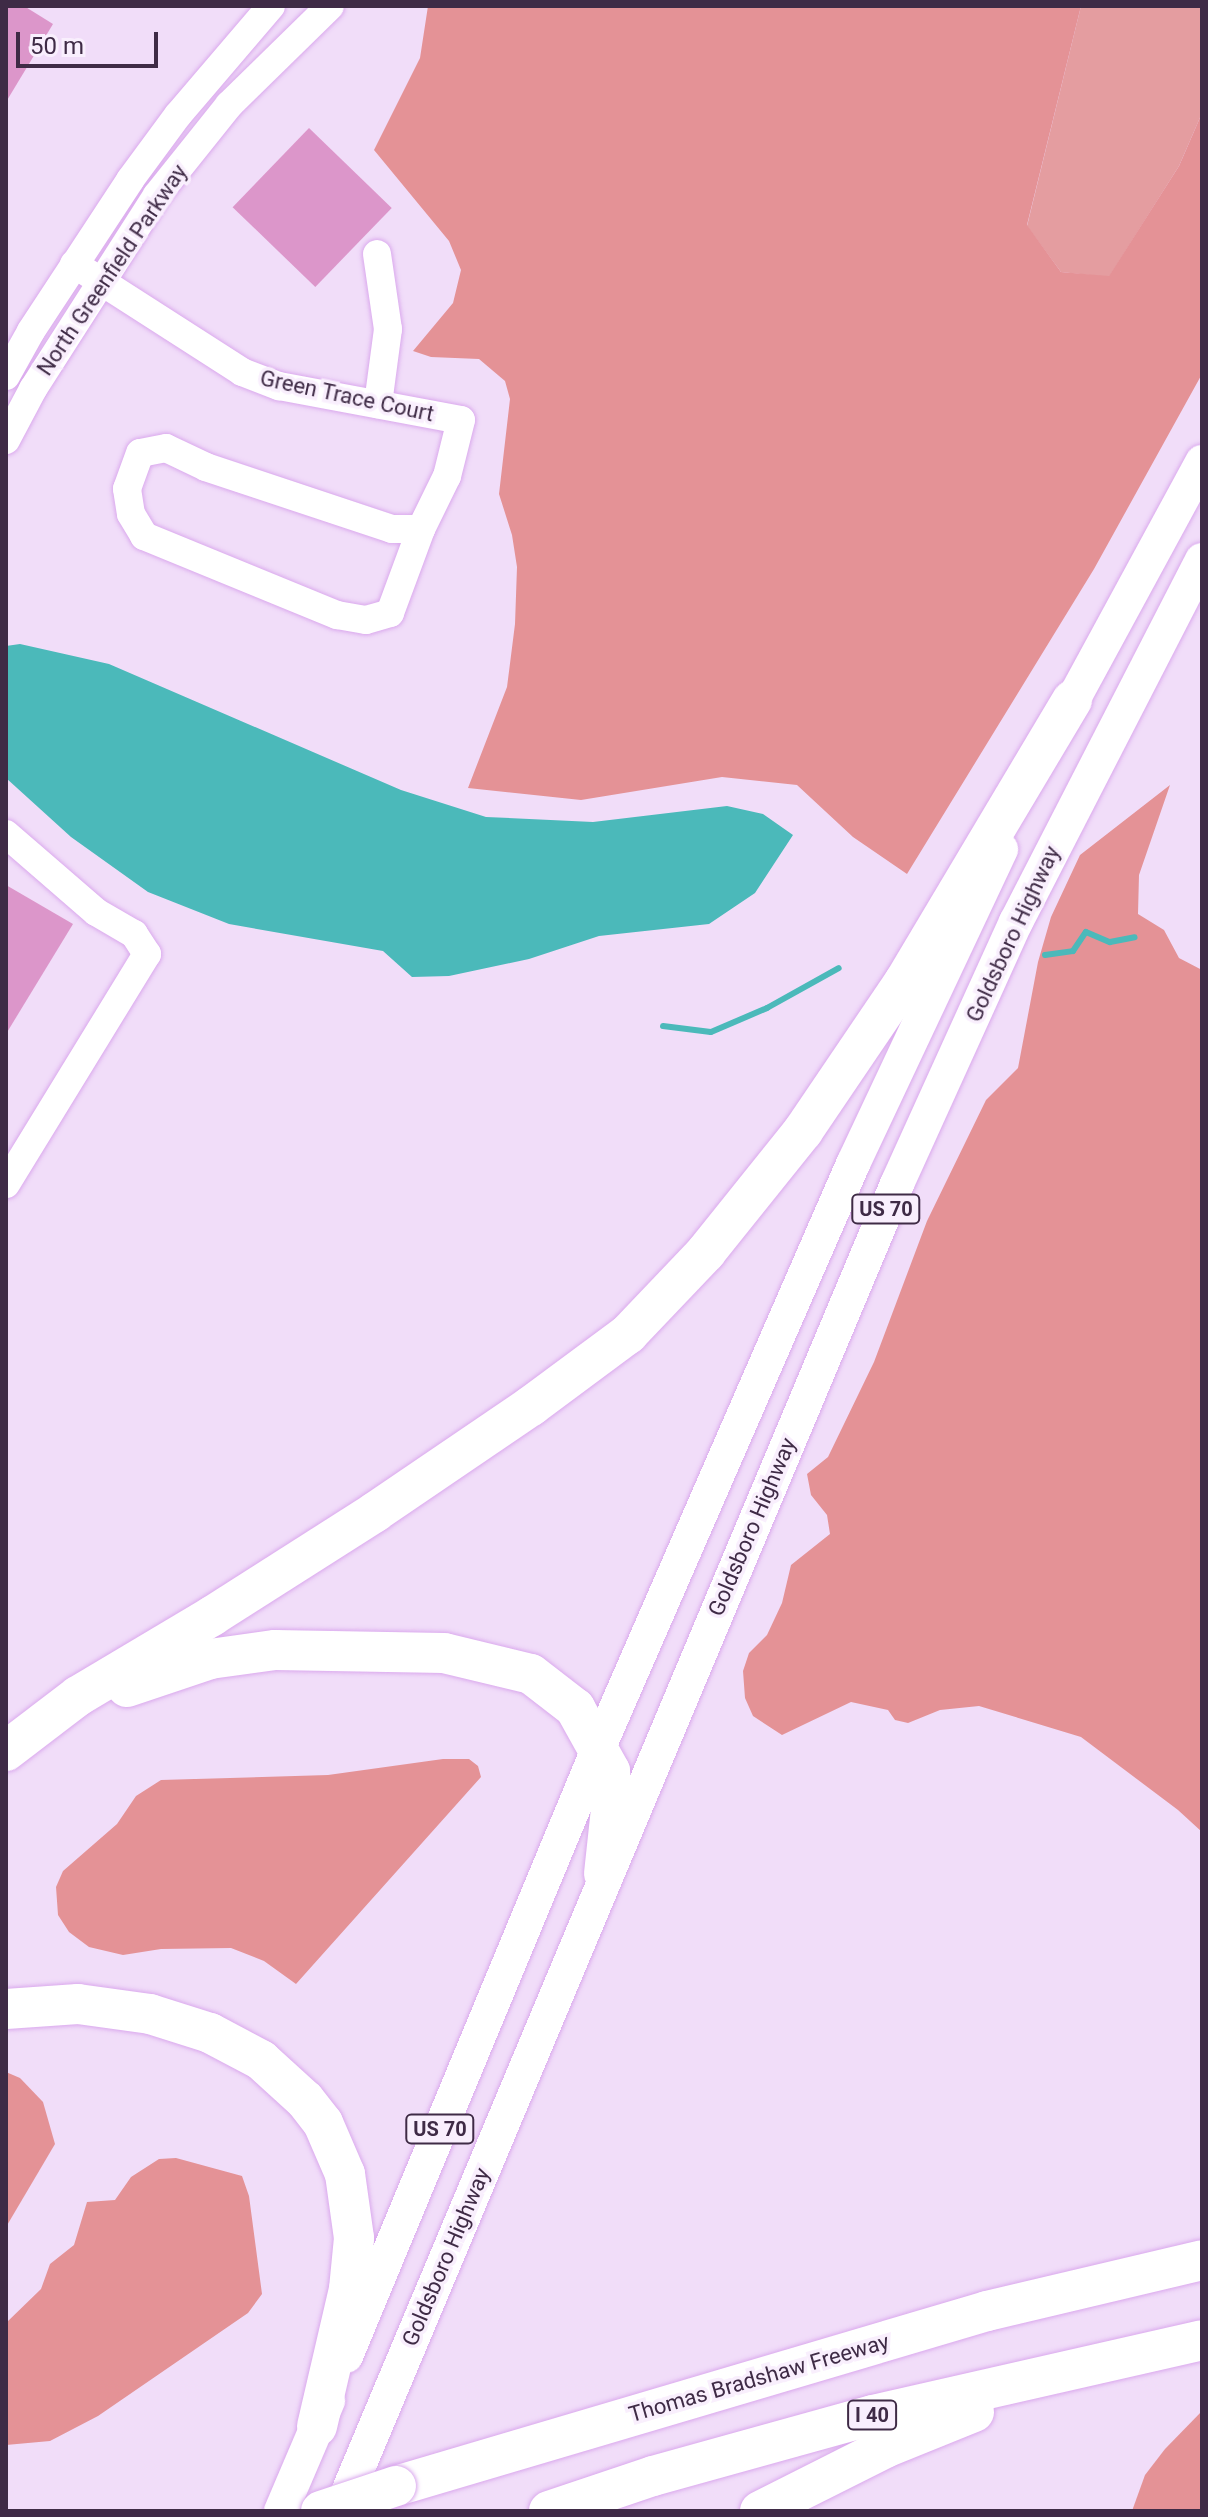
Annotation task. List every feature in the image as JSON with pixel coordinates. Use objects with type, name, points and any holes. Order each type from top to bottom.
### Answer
[{"type":"highway","points":[[10,1747],[78,1696],[212,1616],[375,1512],[531,1406],[628,1334],[706,1252],[803,1131],[904,982],[1072,700]]},
{"type":"highway","points":[[10,1747],[140,1681],[210,1659],[275,1650],[444,1653],[531,1674],[575,1708],[610,1771],[612,1800],[604,1874]]},
{"type":"highway","points":[[6,2009],[78,2004],[150,2014],[197,2028],[261,2060],[305,2100],[323,2123],[345,2174],[354,2238],[349,2289],[317,2426]]},
{"type":"highway","name":"Thomas Bradshaw Freeway","points":[[321,2511],[987,2311],[1202,2260]]},
{"type":"highway","name":"I 40","points":[[549,2511],[653,2476],[873,2415],[1202,2340]]},
{"type":"highway","points":[[760,2511],[885,2448],[1107,2364]]},
{"type":"main road","name":"US 70","points":[[281,2511],[599,1747],[853,1164],[1072,700],[1202,462]]},
{"type":"main road","name":"Goldsboro Highway","points":[[340,2511],[604,1874],[903,1169],[1016,922],[1202,560]]},
{"type":"street","name":"North Greenfield Parkway","points":[[6,376],[74,264],[178,115],[271,6]]},
{"type":"street","name":"North Greenfield Parkway","points":[[6,440],[33,389],[157,195],[229,105],[330,6]]},
{"type":"street","points":[[377,254],[388,329],[378,404]]},
{"type":"street","name":"Green Trace Court","points":[[74,264],[242,372],[279,386],[461,420],[447,476],[421,529]]},
{"type":"street","points":[[166,448],[206,467],[392,529],[421,529],[390,613],[366,620],[337,615],[144,536],[131,514],[127,489],[140,453],[166,448]]},
{"type":"street","points":[[6,834],[96,912],[134,934],[147,954],[6,1184]]},
{"type":"shaded area","points":[[428,6],[1081,6],[1027,225],[1061,272],[1109,276],[1179,166],[1202,113],[1202,374],[1094,569],[907,874],[853,837],[797,785],[722,777],[581,800],[468,788],[507,687],[515,624],[517,567],[512,535],[499,494],[510,399],[505,381],[479,359],[431,357],[413,351],[453,303],[461,270],[449,241],[374,150],[420,58]]},
{"type":"shaded area","points":[[1081,6],[1202,6],[1202,113],[1179,166],[1109,277],[1061,272],[1027,226]]},
{"type":"shaded area","points":[[20,644],[109,664],[401,790],[486,817],[593,822],[727,806],[763,814],[793,835],[755,893],[709,924],[599,936],[529,959],[449,976],[412,977],[383,951],[229,924],[148,892],[71,837],[6,778],[6,646]]},
{"type":"shaded area","points":[[1170,785],[1139,875],[1138,914],[1164,930],[1179,958],[1202,970],[1202,1832],[1178,1810],[1081,1737],[979,1706],[940,1710],[908,1723],[895,1720],[888,1710],[851,1702],[782,1735],[753,1716],[745,1698],[743,1671],[749,1653],[767,1635],[782,1603],[791,1565],[830,1534],[827,1515],[811,1495],[807,1474],[828,1457],[874,1362],[927,1221],[986,1100],[1018,1068],[1038,962],[1051,917],[1080,855]]},
{"type":"shaded area","points":[[443,1759],[469,1759],[478,1766],[481,1777],[296,1984],[264,1961],[231,1948],[161,1949],[123,1955],[89,1947],[69,1932],[58,1915],[56,1887],[63,1871],[117,1824],[136,1796],[161,1780],[328,1775]]},
{"type":"shaded area","points":[[6,2072],[20,2078],[43,2102],[55,2144],[6,2227]]},
{"type":"shaded area","points":[[176,2158],[242,2176],[249,2196],[262,2294],[248,2313],[98,2416],[50,2441],[6,2445],[6,2323],[41,2289],[50,2264],[74,2245],[87,2202],[115,2200],[131,2177],[159,2159]]},
{"type":"shaded area","points":[[1202,2411],[1202,2511],[1132,2511],[1145,2475]]},
{"type":"building","points":[[6,6],[24,6],[53,24],[6,102]]},
{"type":"building","points":[[309,128],[392,208],[315,287],[233,207]]},
{"type":"building","points":[[6,885],[73,924],[6,1034]]},
{"type":"waterway","points":[[1045,955],[1073,951],[1086,932],[1110,942],[1135,937]]},
{"type":"waterway","points":[[663,1026],[711,1032],[767,1008],[839,968]]}]
